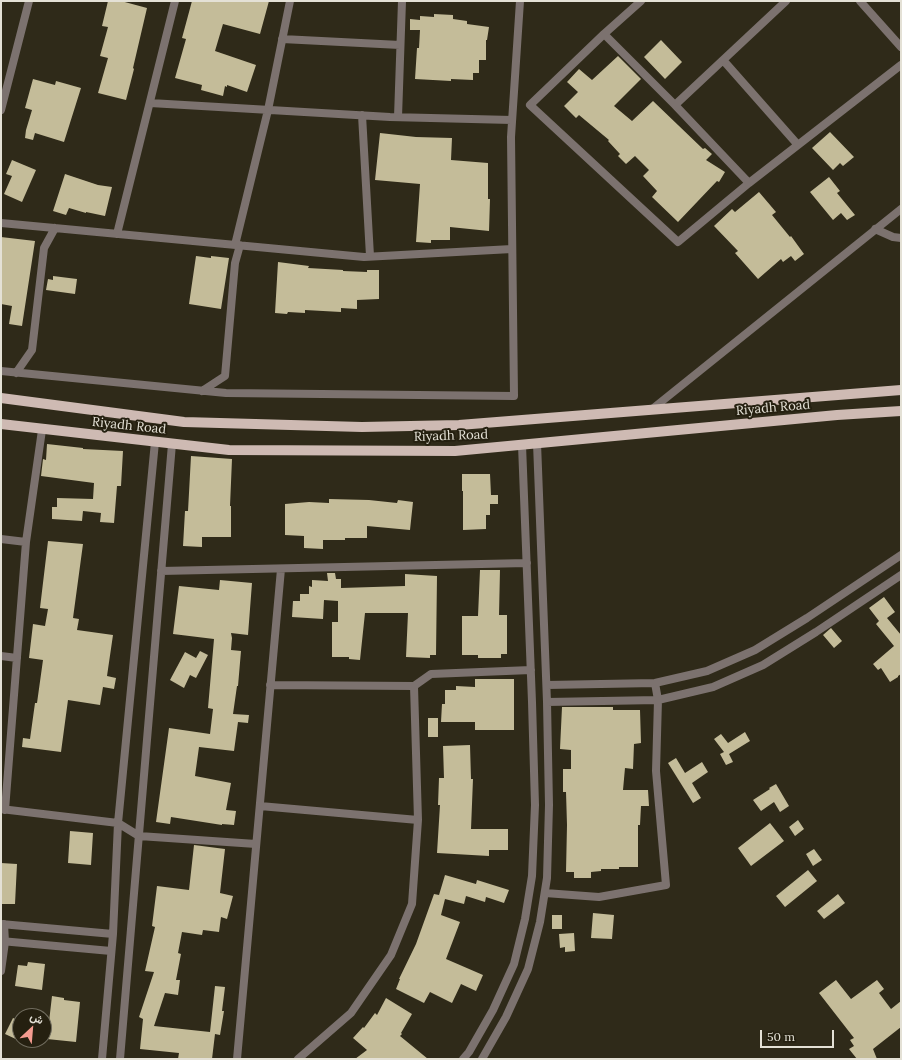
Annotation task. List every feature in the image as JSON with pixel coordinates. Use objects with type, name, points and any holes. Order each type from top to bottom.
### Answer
[{"type":"main road","name":"Riyadh Road","points":[[1,398],[184,422],[362,427],[459,425],[901,390]]},
{"type":"main road","name":"Riyadh Road","points":[[1,424],[42,430],[229,450],[455,451],[837,415],[901,411]]},
{"type":"street","points":[[1,110],[29,1]]},
{"type":"street","points":[[117,234],[175,1]]},
{"type":"street","points":[[202,391],[224,376],[238,245],[268,110],[290,1]]},
{"type":"street","points":[[398,117],[402,1]]},
{"type":"street","points":[[1,371],[226,393],[514,396],[511,137],[520,1]]},
{"type":"street","points":[[641,1],[604,34],[530,105],[678,242],[749,183],[901,65]]},
{"type":"street","points":[[675,105],[786,1]]},
{"type":"street","points":[[860,1],[901,47]]},
{"type":"street","points":[[604,34],[675,105],[749,183]]},
{"type":"street","points":[[282,38],[400,45]]},
{"type":"street","points":[[723,60],[798,145]]},
{"type":"street","points":[[150,103],[398,117],[512,120]]},
{"type":"street","points":[[362,115],[370,256]]},
{"type":"street","points":[[650,410],[901,209]]},
{"type":"street","points":[[1,223],[370,256],[512,249]]},
{"type":"street","points":[[16,373],[32,350],[44,248],[56,228]]},
{"type":"street","points":[[875,229],[893,237],[901,238]]},
{"type":"street","points":[[23,363],[29,374]]},
{"type":"street","points":[[42,430],[26,542],[3,810],[118,823],[139,836],[256,844]]},
{"type":"street","points":[[102,1059],[113,934],[118,823],[155,442]]},
{"type":"street","points":[[482,1059],[506,1017],[528,969],[540,922],[547,878],[549,805],[547,685],[537,443]]},
{"type":"street","points":[[120,1059],[172,444]]},
{"type":"street","points":[[463,1059],[469,1052],[493,1010],[514,964],[525,919],[532,876],[534,805],[531,670],[522,445]]},
{"type":"street","points":[[1,539],[26,542]]},
{"type":"street","points":[[547,685],[655,683],[707,671],[755,650],[807,618],[901,555]]},
{"type":"street","points":[[161,571],[527,563]]},
{"type":"street","points":[[237,1059],[281,569]]},
{"type":"street","points":[[547,702],[658,700],[713,687],[763,665],[816,632],[901,575]]},
{"type":"street","points":[[1,656],[17,658]]},
{"type":"street","points":[[270,685],[414,686],[431,674],[531,670]]},
{"type":"street","points":[[545,893],[599,896],[666,885],[656,772],[658,700],[655,683]]},
{"type":"street","points":[[298,1059],[351,1013],[391,955],[412,904],[418,820],[414,686]]},
{"type":"street","points":[[260,806],[418,820]]},
{"type":"street","points":[[1,971],[3,941],[2,924],[113,934]]},
{"type":"street","points":[[3,941],[111,951]]},
{"type":"building","points":[[108,1],[121,1],[147,8],[126,100],[98,93],[108,58],[100,56],[108,27],[102,26]]},
{"type":"building","points":[[192,1],[269,1],[260,34],[223,24],[215,51],[256,65],[247,92],[227,85],[227,87],[225,86],[223,96],[201,90],[202,85],[175,78],[186,39],[182,38]]},
{"type":"building","points":[[434,14],[453,15],[453,19],[467,21],[467,24],[489,27],[486,40],[486,60],[479,60],[479,73],[473,73],[473,80],[451,79],[451,81],[415,79],[420,30],[410,30],[410,19],[420,20],[420,16],[434,17]]},
{"type":"building","points":[[661,40],[682,62],[665,79],[644,57]]},
{"type":"building","points":[[618,56],[641,79],[614,106],[632,121],[653,101],[703,149],[705,148],[712,154],[706,160],[725,172],[719,182],[717,181],[678,222],[652,197],[657,191],[643,176],[649,170],[635,156],[626,164],[618,156],[620,154],[608,141],[609,140],[579,115],[576,118],[564,106],[578,92],[567,82],[579,69],[592,80]]},
{"type":"building","points":[[33,79],[55,85],[56,81],[81,88],[64,142],[35,133],[33,140],[25,138],[32,110],[25,108]]},
{"type":"building","points":[[830,132],[854,157],[843,166],[840,163],[833,170],[812,148]]},
{"type":"building","points":[[380,133],[416,137],[452,138],[451,160],[488,163],[488,199],[490,199],[489,231],[450,227],[450,240],[431,240],[431,243],[416,242],[420,184],[375,180]]},
{"type":"building","points":[[12,160],[36,170],[22,202],[4,194],[12,176],[6,174]]},
{"type":"building","points":[[65,174],[98,185],[112,187],[105,216],[69,208],[66,215],[53,211]]},
{"type":"building","points":[[829,177],[840,191],[837,193],[855,215],[847,220],[841,213],[833,220],[810,192]]},
{"type":"building","points":[[759,192],[776,212],[772,215],[790,237],[791,236],[804,254],[795,261],[791,256],[783,262],[781,259],[758,279],[735,253],[738,251],[714,226],[732,209],[735,212]]},
{"type":"building","points":[[1,237],[35,241],[22,326],[9,324],[12,306],[1,304]]},
{"type":"building","points":[[196,256],[229,258],[221,309],[189,304]]},
{"type":"building","points":[[278,262],[309,266],[308,268],[343,271],[367,272],[367,270],[379,270],[379,299],[357,300],[357,309],[341,308],[341,312],[305,310],[305,313],[275,313]]},
{"type":"building","points":[[53,276],[77,279],[75,294],[46,290],[48,279],[53,280]]},
{"type":"building","points":[[47,444],[83,449],[123,451],[121,486],[117,486],[114,523],[100,522],[101,513],[83,511],[82,521],[52,519],[52,507],[57,507],[57,498],[93,499],[94,483],[41,476],[43,459],[46,460]]},
{"type":"building","points":[[191,456],[232,459],[230,506],[231,537],[202,537],[202,547],[183,546],[185,511],[188,511]]},
{"type":"building","points":[[462,474],[490,474],[491,495],[498,495],[498,504],[490,504],[490,515],[486,515],[486,529],[463,530]]},
{"type":"building","points":[[329,499],[369,500],[397,503],[398,500],[413,502],[410,530],[367,526],[367,538],[323,540],[323,549],[304,548],[304,536],[285,535],[285,504],[309,502],[329,503]]},
{"type":"building","points":[[48,541],[83,544],[73,618],[79,619],[77,630],[113,635],[107,676],[116,678],[114,689],[103,687],[100,705],[68,700],[61,752],[22,747],[23,738],[30,739],[43,660],[29,658],[33,624],[45,626],[48,609],[40,608]]},
{"type":"building","points":[[480,570],[500,570],[499,615],[507,615],[507,654],[501,654],[501,658],[478,658],[478,655],[462,655],[462,616],[478,616]]},
{"type":"building","points":[[327,573],[335,573],[336,579],[341,579],[341,588],[405,586],[405,574],[437,576],[436,655],[430,655],[430,658],[406,657],[408,613],[365,613],[360,660],[349,659],[349,657],[332,657],[332,622],[338,622],[338,601],[324,600],[323,619],[292,617],[293,601],[300,601],[300,594],[309,594],[309,586],[312,587],[312,580],[328,581]]},
{"type":"building","points":[[220,580],[252,583],[248,635],[231,633],[231,650],[241,651],[238,686],[233,714],[249,715],[248,723],[238,722],[234,751],[199,747],[195,776],[231,783],[226,810],[236,811],[234,825],[222,825],[171,817],[170,824],[156,822],[169,728],[210,734],[213,709],[208,708],[214,639],[173,634],[179,586],[219,590]]},
{"type":"building","points":[[884,597],[895,612],[887,618],[901,635],[901,674],[890,682],[881,668],[878,670],[873,664],[894,646],[876,624],[879,621],[869,608]]},
{"type":"building","points":[[831,628],[842,641],[834,648],[823,635]]},
{"type":"building","points":[[200,651],[208,655],[196,678],[190,675],[184,688],[170,680],[185,652],[196,658]]},
{"type":"building","points":[[475,679],[514,679],[514,730],[475,730],[475,722],[441,722],[442,704],[445,704],[445,690],[456,690],[456,686],[475,687]]},
{"type":"building","points":[[562,707],[613,707],[613,710],[640,710],[641,743],[634,744],[633,769],[625,768],[623,790],[648,790],[649,806],[641,806],[640,825],[638,825],[638,867],[601,869],[601,871],[591,872],[591,878],[574,878],[574,872],[566,872],[567,825],[566,792],[563,792],[563,769],[571,769],[571,750],[560,749]]},
{"type":"building","points":[[428,718],[438,718],[438,737],[428,737]]},
{"type":"building","points":[[745,732],[750,741],[729,754],[733,762],[726,765],[720,754],[724,752],[714,739],[721,734],[728,743]]},
{"type":"building","points":[[470,745],[471,779],[473,779],[471,829],[508,829],[508,850],[489,850],[489,856],[437,853],[440,805],[438,805],[439,778],[444,778],[443,746]]},
{"type":"building","points":[[676,758],[685,773],[702,762],[708,772],[692,783],[701,798],[693,803],[668,763]]},
{"type":"building","points":[[776,784],[789,806],[780,812],[774,802],[761,811],[753,800]]},
{"type":"building","points":[[798,820],[804,829],[795,836],[789,827]]},
{"type":"building","points":[[770,823],[784,841],[751,866],[738,848]]},
{"type":"building","points":[[70,831],[93,833],[91,865],[68,863]]},
{"type":"building","points":[[194,845],[225,849],[220,893],[233,896],[227,919],[221,917],[219,932],[203,930],[202,935],[182,932],[178,953],[181,954],[176,980],[180,980],[178,995],[165,993],[154,1026],[210,1032],[215,986],[225,987],[222,1011],[224,1011],[220,1035],[215,1034],[212,1059],[178,1059],[179,1053],[140,1049],[143,1019],[139,1017],[154,972],[145,971],[155,927],[152,926],[157,886],[189,890]]},
{"type":"building","points":[[814,849],[822,860],[813,866],[806,854]]},
{"type":"building","points":[[1,863],[17,864],[15,904],[1,904]]},
{"type":"building","points":[[808,870],[817,881],[785,907],[776,896]]},
{"type":"building","points":[[445,875],[476,884],[477,880],[509,890],[504,903],[486,897],[485,902],[466,896],[464,904],[445,899],[441,915],[460,922],[446,959],[483,975],[476,991],[461,984],[452,1003],[430,992],[424,1003],[396,989],[399,979],[416,944],[434,894],[439,895]]},
{"type":"building","points":[[838,894],[845,903],[824,919],[817,911]]},
{"type":"building","points":[[593,913],[614,915],[612,939],[591,938]]},
{"type":"building","points":[[552,915],[562,915],[562,929],[552,929]]},
{"type":"building","points":[[574,933],[575,951],[565,952],[565,947],[560,948],[559,934]]},
{"type":"building","points":[[28,962],[45,964],[42,990],[15,986],[18,965],[27,966]]},
{"type":"building","points":[[836,980],[851,999],[877,980],[884,989],[879,993],[891,1009],[901,1001],[901,1027],[873,1049],[877,1059],[857,1059],[849,1049],[854,1046],[850,1040],[854,1038],[819,993]]},
{"type":"building","points":[[52,996],[64,998],[64,1000],[80,1002],[76,1042],[52,1040],[52,1008],[51,1008]]},
{"type":"building","points":[[386,998],[412,1014],[400,1036],[428,1059],[355,1059],[367,1050],[353,1038],[363,1027],[364,1028],[375,1013],[377,1015]]},
{"type":"building","points":[[12,1020],[12,1037],[5,1034]]}]
